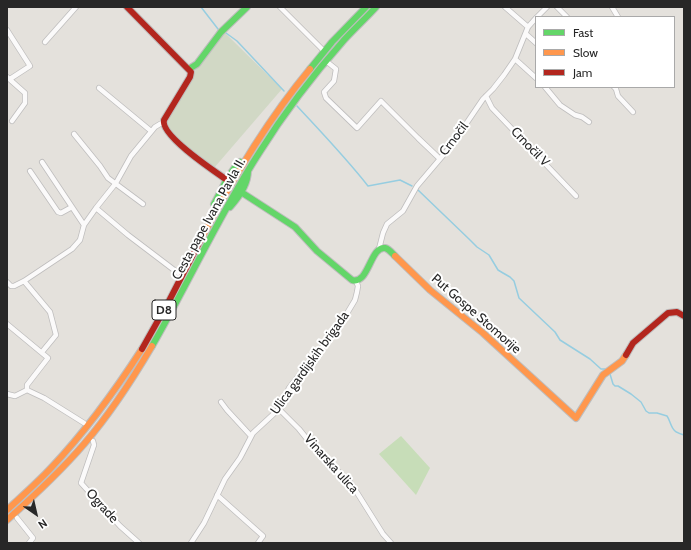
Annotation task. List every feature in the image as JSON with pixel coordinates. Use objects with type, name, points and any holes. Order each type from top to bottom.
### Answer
[{"type":"main road","points":[[127,7],[191,72],[190,77],[165,117],[163,123],[164,127],[178,143],[227,180]]},
{"type":"main road","points":[[189,69],[197,64],[221,32],[247,7]]},
{"type":"main road","name":"Cesta pape Ivana Pavla II.","points":[[7,510],[53,467],[88,426],[122,380],[158,321],[230,184],[245,159],[275,115],[324,51],[366,7]]},
{"type":"main road","name":"Cesta pape Ivana Pavla II.","points":[[7,520],[50,481],[84,444],[114,405],[145,358],[189,279],[224,210],[266,140],[298,95],[326,60],[376,7]]},
{"type":"main road","points":[[205,233],[207,218],[227,180],[236,164],[245,159]]},
{"type":"main road","points":[[224,210],[233,203],[241,192],[248,178],[248,170]]},
{"type":"main road","points":[[241,192],[295,227],[317,251],[350,279],[356,281],[360,279],[370,264],[376,251],[380,248]]},
{"type":"main road","name":"Put Gospe Stomorije","points":[[380,248],[386,249],[392,253],[430,290],[483,333],[576,418],[603,376],[622,361],[633,342],[668,313],[675,311],[684,316]]},
{"type":"street","points":[[45,42],[76,7]]},
{"type":"street","points":[[280,7],[324,51]]},
{"type":"street","points":[[505,7],[528,28],[535,20]]},
{"type":"street","points":[[539,16],[547,7]]},
{"type":"street","points":[[557,7],[565,16]]},
{"type":"street","points":[[612,7],[617,16]]},
{"type":"street","name":"Crnočil","points":[[380,248],[383,233],[387,224],[403,211],[418,186],[451,146],[483,99],[493,89],[515,59],[528,28]]},
{"type":"street","points":[[7,30],[30,66],[9,78],[25,93],[25,103],[12,121]]},
{"type":"street","points":[[526,34],[535,42]]},
{"type":"street","points":[[515,59],[535,77]]},
{"type":"street","points":[[326,60],[336,69],[334,81],[324,92],[326,98],[357,128],[381,101],[440,158]]},
{"type":"street","points":[[99,88],[151,131]]},
{"type":"street","points":[[546,88],[560,105],[575,115],[582,116],[589,122]]},
{"type":"street","points":[[615,88],[618,96],[633,112]]},
{"type":"street","name":"Crnočil V","points":[[486,96],[492,108],[576,196]]},
{"type":"street","points":[[7,282],[11,286],[14,286],[24,281],[72,249],[80,240],[84,225],[116,183],[131,156],[151,131],[163,123]]},
{"type":"street","points":[[74,134],[108,178],[143,204]]},
{"type":"street","points":[[42,162],[84,225]]},
{"type":"street","points":[[30,171],[58,212],[62,213],[72,207]]},
{"type":"street","points":[[96,208],[128,235],[182,276]]},
{"type":"street","points":[[24,281],[50,312],[56,336],[42,352]]},
{"type":"street","name":"Ulica gardijskih brigada","points":[[191,543],[204,523],[224,479],[240,458],[253,433],[279,409],[289,388],[337,330],[355,300],[358,286],[356,281]]},
{"type":"street","points":[[7,324],[48,358],[27,385],[27,390]]},
{"type":"street","points":[[7,394],[14,396],[27,390],[44,398],[84,423]]},
{"type":"street","points":[[221,402],[251,436]]},
{"type":"street","name":"Vinarska ulica","points":[[279,409],[299,429],[320,455],[352,486],[390,543]]},
{"type":"street","name":"Ograde","points":[[93,441],[94,445],[81,483],[120,526],[139,543]]},
{"type":"street","points":[[217,495],[263,536],[258,543]]},
{"type":"street","points":[[18,518],[33,538],[29,543]]},
{"type":"green space","points":[[224,32],[282,89],[214,168],[193,153],[173,135],[165,124],[167,115],[196,69]]},
{"type":"green space","points":[[401,436],[430,468],[416,495],[379,454]]},
{"type":"waterway","points":[[201,7],[218,29]]},
{"type":"waterway","points":[[226,33],[237,41],[284,91]]},
{"type":"waterway","points":[[297,106],[368,186],[400,180],[412,186]]},
{"type":"waterway","points":[[418,190],[477,247],[489,255],[498,270],[514,281],[519,298],[555,332],[560,340],[590,359],[601,369],[605,369]]},
{"type":"waterway","points":[[610,374],[615,386],[618,386],[631,394],[641,402],[646,411],[649,413],[657,413],[667,416],[674,430],[684,435]]},
{"type":"traffic: fast","points":[[189,69],[197,64],[221,32],[247,7]]},
{"type":"traffic: fast","points":[[310,69],[332,42],[366,7]]},
{"type":"traffic: fast","points":[[152,346],[179,298],[217,224],[244,176],[269,138],[299,95],[321,67],[344,40],[376,7]]},
{"type":"traffic: fast","points":[[214,204],[229,176],[240,162]]},
{"type":"traffic: fast","points":[[230,207],[245,186],[248,171]]},
{"type":"traffic: fast","points":[[241,192],[295,227],[317,251],[352,280],[358,280],[362,277],[372,259],[380,249],[385,248],[395,256]]},
{"type":"traffic: slow","points":[[200,241],[250,152],[294,89],[310,69]]},
{"type":"traffic: slow","points":[[395,256],[430,290],[483,333],[576,418],[603,375],[622,361],[626,355]]},
{"type":"traffic: slow","points":[[7,520],[37,493],[94,433],[137,371],[152,346]]},
{"type":"traffic: slow","points":[[7,510],[46,474],[76,440],[111,395],[142,349]]},
{"type":"traffic: jam","points":[[127,7],[191,72],[190,77],[164,120],[165,127],[170,134],[189,152],[227,180]]},
{"type":"traffic: jam","points":[[142,349],[200,241]]},
{"type":"traffic: jam","points":[[626,355],[633,343],[668,313],[677,312],[684,316]]}]
